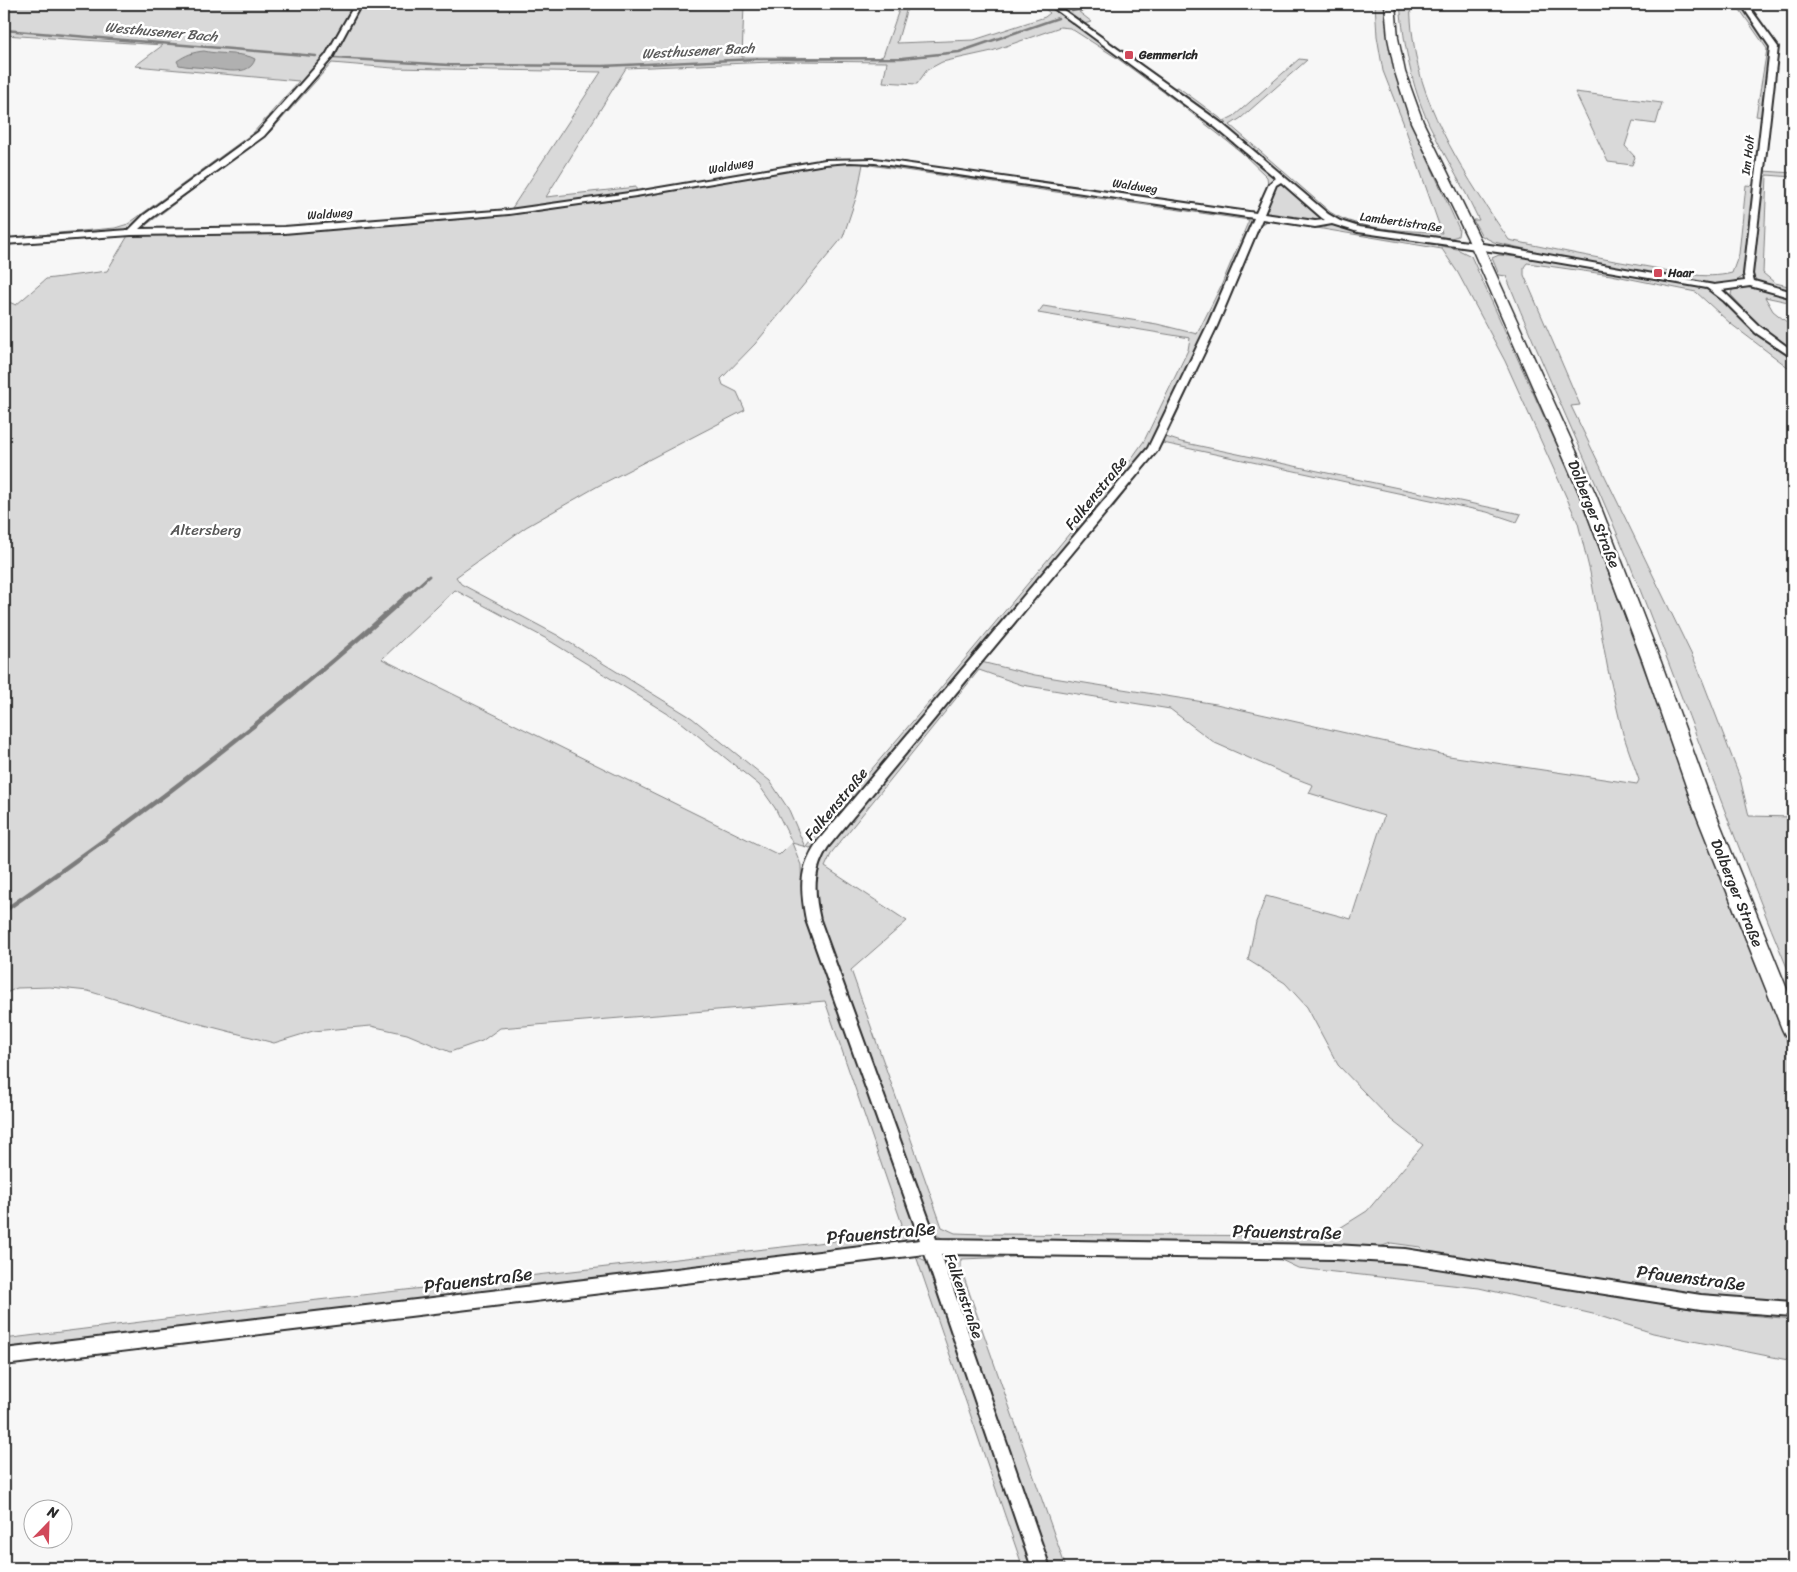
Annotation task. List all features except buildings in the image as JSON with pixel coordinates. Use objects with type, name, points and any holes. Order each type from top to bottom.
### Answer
[{"type":"main road","name":"Dolberger Straße","points":[[1390,4],[1393,38],[1400,72],[1417,122],[1477,246],[1588,495],[1652,662],[1718,845],[1793,1029]]},
{"type":"street","points":[[131,232],[147,217],[261,134],[329,56],[358,4]]},
{"type":"street","name":"Lambertistraße","points":[[1051,4],[1189,102],[1332,221],[1358,229],[1477,246],[1701,284],[1723,293],[1735,309],[1756,328],[1793,355]]},
{"type":"street","name":"Im Holt","points":[[1744,4],[1774,47],[1748,274],[1750,283]]},
{"type":"street","name":"Waldweg","points":[[4,242],[131,232],[284,230],[509,212],[850,160],[875,161],[1315,224],[1332,221]]},
{"type":"street","name":"Falkenstraße","points":[[1042,1568],[930,1246],[813,920],[808,895],[810,865],[823,844],[1153,449],[1212,326],[1273,184],[1282,178]]},
{"type":"street","points":[[1714,288],[1750,283],[1793,294]]},
{"type":"street","name":"Pfauenstraße","points":[[4,1357],[930,1246],[957,1248],[1334,1252],[1406,1256],[1701,1302],[1793,1309]]},
{"type":"green space","points":[[4,4],[356,4],[328,55],[259,133],[131,227],[120,231],[46,237],[47,234],[115,228],[128,224],[253,133],[299,81],[135,66],[163,45],[4,35]]},
{"type":"green space","name":"Altersberg","points":[[361,4],[611,4],[608,8],[670,10],[744,5],[742,57],[878,58],[883,56],[901,4],[908,4],[897,43],[974,40],[1045,17],[1050,13],[1039,4],[1045,4],[1191,109],[1275,177],[1268,184],[1267,177],[1241,152],[1180,104],[1117,58],[1070,28],[1060,27],[992,51],[942,62],[927,70],[917,84],[883,82],[887,62],[796,61],[626,68],[546,197],[636,187],[636,193],[848,161],[876,163],[1247,216],[1253,221],[1209,325],[1147,449],[820,843],[810,848],[805,847],[792,843],[801,865],[802,895],[809,921],[916,1224],[913,1232],[902,1242],[893,1245],[4,1352],[4,1339],[318,1300],[887,1235],[897,1230],[902,1224],[825,1001],[500,1028],[482,1041],[450,1052],[407,1034],[371,1026],[313,1031],[274,1043],[181,1019],[88,991],[50,987],[17,988],[4,994],[4,300],[16,305],[46,279],[107,271],[129,234],[284,231],[510,211],[601,72],[393,68],[332,63],[270,132],[146,225],[146,228],[157,229],[143,230],[140,227],[141,224],[262,134],[327,62]],"holes":[[[863,164],[1249,220],[1221,286],[1197,334],[1157,324],[1043,306],[1038,313],[1190,338],[1188,350],[1144,441],[1129,462],[924,708],[805,847],[789,810],[770,781],[692,718],[557,635],[461,584],[456,577],[526,527],[598,486],[745,410],[737,392],[723,385],[721,379],[755,344],[843,237],[857,195]],[[455,590],[545,638],[681,722],[759,785],[775,808],[792,842],[779,855],[382,659]]]},
{"type":"green space","points":[[1054,4],[1112,4],[1079,12],[1092,22],[1083,24]]},
{"type":"green space","points":[[1375,4],[1384,4],[1394,71],[1411,122],[1459,229],[1458,236],[1451,238],[1359,227],[1330,216],[1224,126],[1227,123],[1219,122],[1174,88],[1178,87],[1224,121],[1234,116],[1299,59],[1307,60],[1241,118],[1230,125],[1330,212],[1355,223],[1369,226],[1442,233],[1383,71],[1377,36]]},
{"type":"green space","points":[[1400,4],[1410,4],[1412,34],[1418,65],[1436,118],[1463,169],[1509,240],[1680,273],[1711,276],[1732,273],[1739,254],[1746,185],[1754,186],[1744,275],[1735,281],[1716,284],[1579,261],[1494,242],[1482,236],[1473,220],[1479,220],[1435,136],[1417,95],[1406,50]]},
{"type":"green space","points":[[1736,4],[1742,4],[1772,49],[1763,117],[1756,116],[1767,49]]},
{"type":"green space","points":[[1575,92],[1662,103],[1656,124],[1633,121],[1625,146],[1635,157],[1632,165],[1608,162]]},
{"type":"green space","points":[[1763,171],[1793,173],[1793,177],[1767,175],[1763,273],[1775,283],[1793,287],[1793,293],[1764,287],[1756,282],[1753,275],[1753,247]]},
{"type":"green space","points":[[1281,183],[1323,220],[1320,222],[1264,215],[1263,212],[1276,185]]},
{"type":"green space","points":[[1269,220],[1261,225],[1219,323],[1166,437],[1164,435],[1260,224]]},
{"type":"green space","points":[[1269,220],[1331,225],[1457,249],[1471,256],[1579,494],[1736,917],[1793,1055],[1793,1304],[1609,1283],[1426,1253],[1420,1247],[1391,1243],[1377,1248],[946,1240],[936,1235],[929,1223],[819,919],[814,884],[825,850],[981,662],[1035,675],[1216,704],[1449,756],[1637,784],[1639,780],[1623,734],[1608,670],[1590,572],[1578,523],[1505,361],[1458,273],[1442,249]],"holes":[[[979,670],[1022,685],[1170,709],[1215,743],[1313,785],[1309,793],[1384,816],[1351,919],[1266,896],[1256,922],[1248,960],[1285,983],[1307,1007],[1338,1065],[1390,1119],[1423,1145],[1367,1211],[1335,1231],[1321,1236],[984,1234],[955,1233],[942,1227],[851,970],[907,921],[825,867],[832,852]]]},
{"type":"green space","points":[[1499,255],[1553,261],[1701,287],[1717,295],[1752,329],[1793,359],[1793,371],[1731,324],[1696,292],[1611,275],[1527,263],[1524,267],[1524,275],[1580,405],[1571,406],[1697,666],[1740,778],[1749,816],[1793,817],[1793,982],[1627,557],[1506,276],[1499,275],[1492,258]]},
{"type":"green space","points":[[1746,287],[1793,297],[1793,303],[1765,297],[1773,311],[1793,327],[1793,352],[1763,329],[1731,295],[1732,290]]},
{"type":"green space","points":[[1166,437],[1181,442],[1521,514],[1517,522],[1487,512],[1163,443],[1111,510],[1108,510],[1159,443],[1162,443]]},
{"type":"green space","points":[[966,1253],[1038,1254],[961,1259],[961,1269],[1066,1568],[1048,1568],[946,1276],[947,1267],[951,1261],[957,1256]]},
{"type":"green space","points":[[916,1256],[926,1261],[931,1268],[1034,1568],[1023,1568]]},
{"type":"green space","points":[[1275,1257],[1367,1260],[1414,1265],[1491,1275],[1703,1311],[1793,1319],[1793,1361],[1653,1333],[1593,1314],[1479,1288],[1298,1268]]},
{"type":"shaded area","points":[[204,51],[244,55],[255,59],[247,69],[234,71],[182,66],[177,61],[190,54]]},
{"type":"waterway","name":"Westhusener Bach","points":[[1072,11],[1101,4]]},
{"type":"waterway","name":"Westhusener Bach","points":[[334,58],[449,65],[603,66],[755,59],[902,58],[959,52],[1058,18]]},
{"type":"waterway","name":"Westhusener Bach","points":[[4,30],[316,56]]},
{"type":"waterway","points":[[408,595],[429,576]]},
{"type":"waterway","points":[[4,911],[212,759],[313,678],[410,593]]},
{"type":"place","name":"Gemmerich","points":[[1129,55]]},
{"type":"place","name":"Haar","points":[[1658,273]]}]
